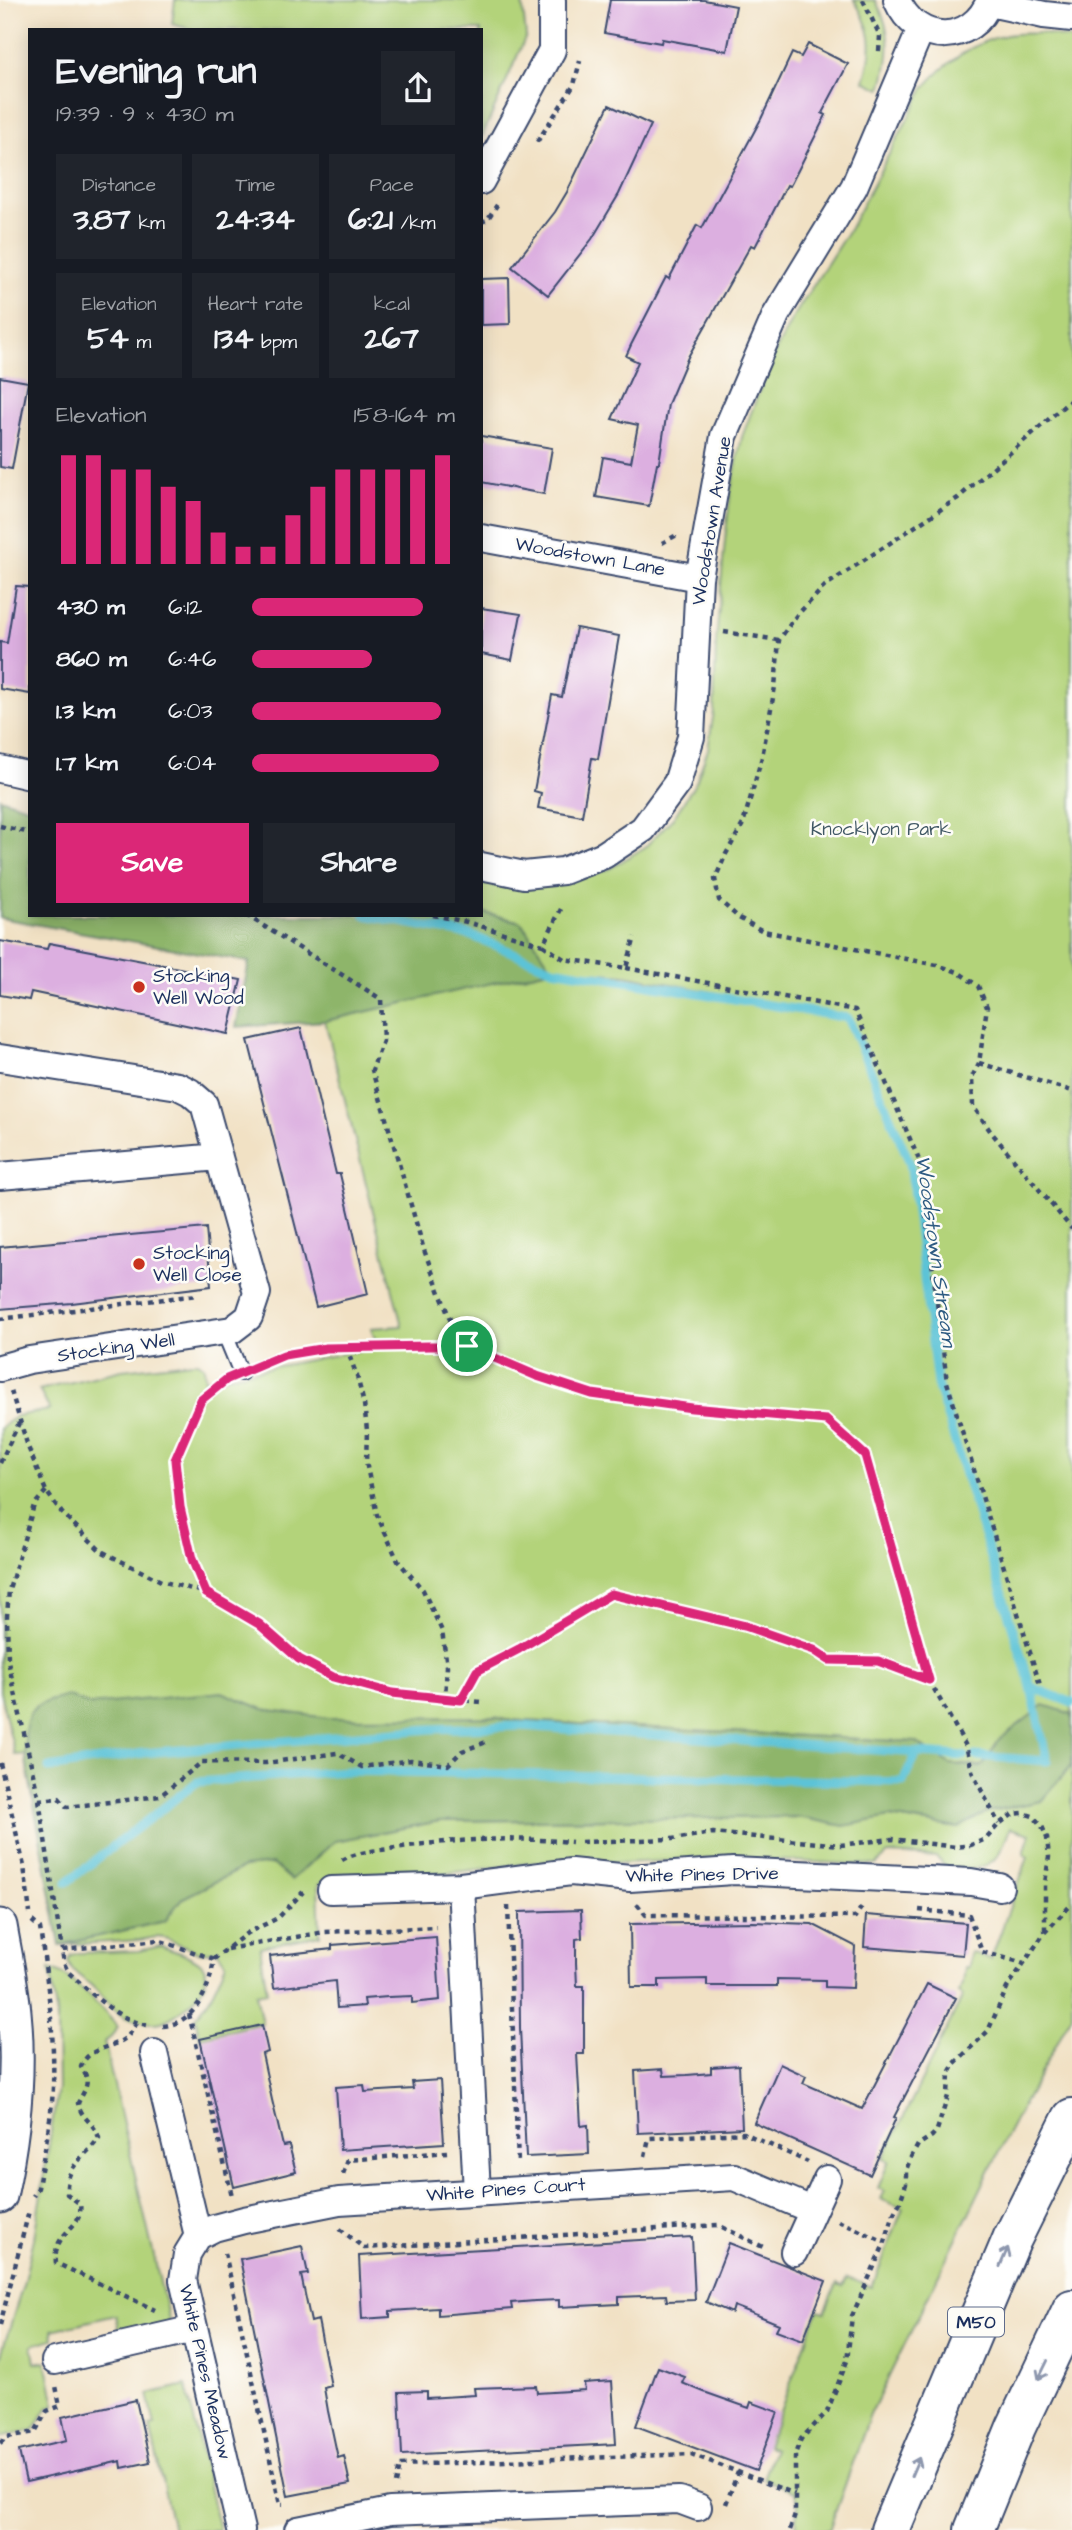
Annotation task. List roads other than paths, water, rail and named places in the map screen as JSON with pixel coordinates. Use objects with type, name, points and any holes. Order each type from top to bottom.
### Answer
[{"type":"highway","name":"M50","points":[[890,2530],[1012,2239],[1072,2119]]},
{"type":"highway","points":[[974,2530],[1016,2427],[1072,2309]]},
{"type":"street","points":[[483,177],[552,50],[552,0]]},
{"type":"street","points":[[897,0],[909,21],[921,29],[945,34],[968,28],[981,17],[990,1],[1072,19]]},
{"type":"street","name":"Woodstown Avenue","points":[[483,866],[524,875],[563,871],[604,855],[642,830],[677,783],[691,737],[699,578],[724,436],[776,315],[854,187],[921,29]]},
{"type":"street","name":"Woodstown Lane","points":[[483,538],[699,578]]},
{"type":"street","points":[[0,769],[28,776]]},
{"type":"street","points":[[0,1058],[178,1086],[204,1104],[257,1293],[249,1317],[228,1331]]},
{"type":"street","points":[[0,1176],[219,1157]]},
{"type":"street","name":"Stocking Well","points":[[2,1367],[29,1360],[228,1331]]},
{"type":"street","name":"White Pines Drive","points":[[331,1890],[461,1886],[571,1872],[630,1878],[733,1871],[971,1882],[1000,1887]]},
{"type":"street","points":[[461,1886],[477,2192]]},
{"type":"street","points":[[16,1923],[9,1969],[16,2050],[10,2147],[16,2197]]},
{"type":"street","points":[[154,2053],[198,2235]]},
{"type":"street","points":[[783,2252],[823,2214],[822,2173]]},
{"type":"street","name":"White Pines Court","points":[[198,2235],[244,2220],[339,2201],[734,2177],[823,2214]]},
{"type":"street","name":"White Pines Meadow","points":[[198,2235],[187,2254],[183,2280],[241,2530]]},
{"type":"street","points":[[55,2361],[194,2329]]},
{"type":"street","points":[[294,2517],[679,2500],[710,2510]]},
{"type":"lane","points":[[228,1331],[241,1373]]},
{"type":"waterway","name":"Woodstown Stream","points":[[376,917],[470,935],[553,969],[848,1018],[910,1163],[937,1384],[1031,1687],[1072,1703]]},
{"type":"waterway","name":"Woodstown Stream","points":[[975,1756],[1047,1761],[1031,1687]]},
{"type":"waterway","points":[[49,1768],[144,1753],[430,1729],[521,1726],[964,1756]]},
{"type":"waterway","points":[[67,1882],[197,1782],[346,1771],[903,1782],[917,1753]]},
{"type":"place","name":"Stocking Well Wood","points":[[139,987]]},
{"type":"place","name":"Stocking Well Close","points":[[139,1264]]},
{"type":"park label","name":"Knocklyon Park","points":[[881,829]]}]
